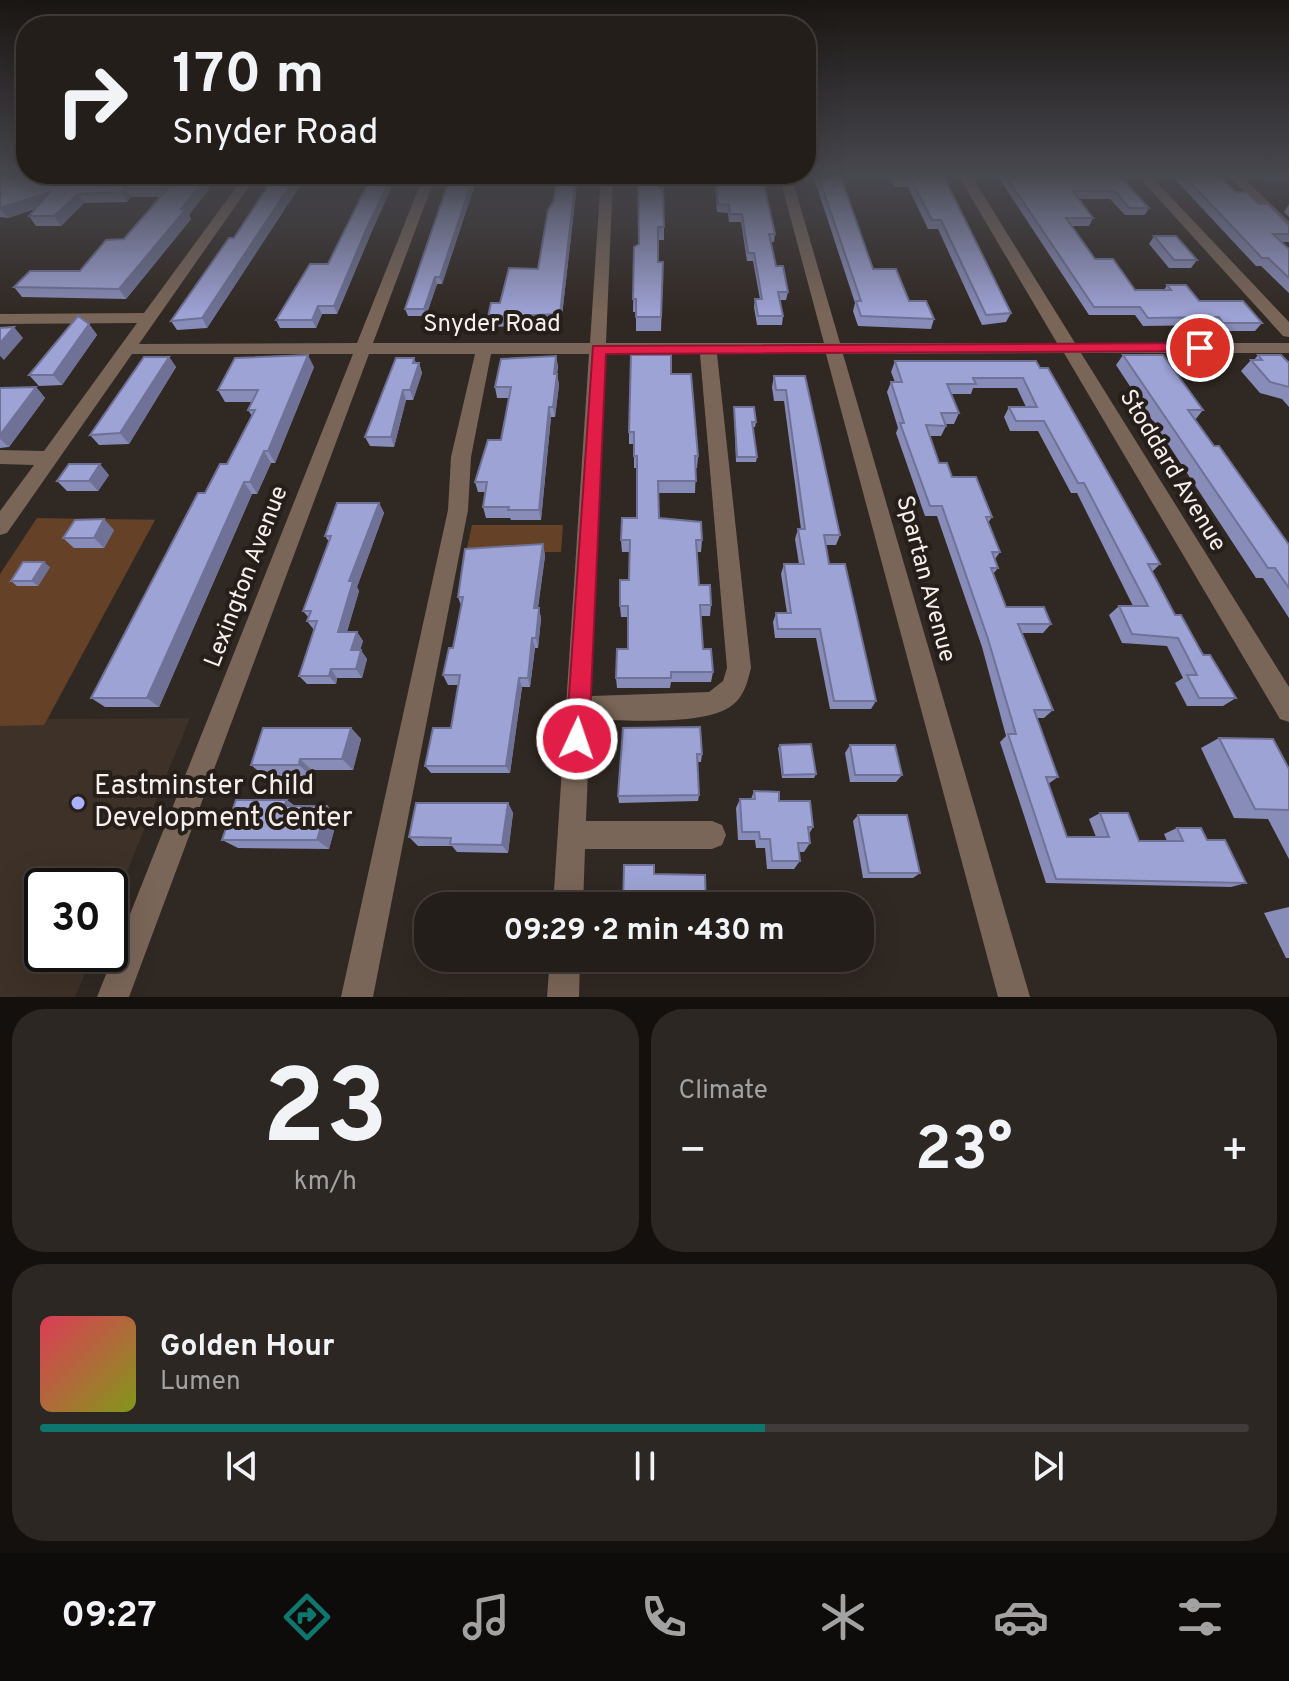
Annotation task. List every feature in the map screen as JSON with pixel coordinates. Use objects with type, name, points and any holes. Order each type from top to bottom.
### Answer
[{"type":"street","points":[[0,527],[218,222]]},
{"type":"street","name":"Lexington Avenue","points":[[113,997],[412,222]]},
{"type":"street","points":[[569,892],[605,222]]},
{"type":"street","name":"Spartan Avenue","points":[[798,222],[1014,997]]},
{"type":"street","name":"Stoddard Avenue","points":[[992,222],[1289,710]]},
{"type":"street","points":[[1186,222],[1289,332]]},
{"type":"street","points":[[0,319],[149,318]]},
{"type":"street","name":"Snyder Road","points":[[127,349],[1289,348]]},
{"type":"street","points":[[357,997],[458,510],[461,457],[484,349]]},
{"type":"street","points":[[579,708],[701,706],[717,703],[736,683],[738,654],[708,349]]},
{"type":"street","points":[[0,457],[49,458]]},
{"type":"street","points":[[571,835],[712,835]]},
{"type":"street","points":[[563,997],[564,972]]},
{"type":"shaded area","points":[[37,518],[155,520],[44,725],[0,726],[0,574]]},
{"type":"shaded area","name":"Eastminster Child Development Center","points":[[38,519],[155,519],[48,719],[190,718],[128,869],[24,868],[24,972],[85,972],[75,997],[0,997],[0,575]]},
{"type":"shaded area","points":[[472,525],[563,525],[561,552],[466,552]]},
{"type":"building","points":[[139,222],[176,222],[119,289],[14,287],[30,271],[80,271],[106,240],[124,239]]},
{"type":"building","points":[[245,222],[266,222],[202,318],[171,321],[229,238],[234,238]]},
{"type":"building","points":[[349,222],[370,222],[334,306],[318,306],[312,320],[276,320],[310,264],[328,264]]},
{"type":"building","points":[[435,222],[458,222],[440,277],[435,277],[424,309],[405,309]]},
{"type":"building","points":[[546,222],[571,222],[560,314],[488,317],[491,303],[500,303],[509,268],[538,269]]},
{"type":"building","points":[[639,222],[664,222],[664,227],[658,227],[658,262],[663,262],[661,317],[636,317],[636,299],[633,299],[634,247],[639,244]]},
{"type":"building","points":[[743,222],[772,222],[775,234],[769,234],[776,266],[783,266],[788,292],[778,292],[783,316],[758,316],[755,299],[762,299],[754,253],[748,253]]},
{"type":"building","points":[[834,222],[856,222],[873,269],[896,269],[909,301],[926,301],[934,319],[861,316],[856,301],[861,301]]},
{"type":"building","points":[[942,222],[966,222],[1011,313],[986,315]]},
{"type":"building","points":[[1036,222],[1068,222],[1095,259],[1113,259],[1135,290],[1171,290],[1167,285],[1186,285],[1199,301],[1243,301],[1262,323],[1223,323],[1219,317],[1148,318],[1140,307],[1094,307]]},
{"type":"building","points":[[1227,222],[1286,222],[1289,225],[1289,234],[1273,234],[1289,249],[1289,278],[1268,258],[1262,258]]},
{"type":"building","points":[[1154,236],[1176,236],[1197,260],[1174,260]]},
{"type":"building","points":[[78,316],[89,324],[53,375],[29,375]]},
{"type":"building","points":[[14,327],[0,343],[0,328]]},
{"type":"building","points":[[308,355],[268,451],[264,451],[250,482],[244,482],[147,698],[91,698],[198,493],[205,493],[220,464],[227,464],[255,410],[248,410],[258,390],[218,390],[235,358]]},
{"type":"building","points":[[631,355],[671,355],[671,374],[691,374],[698,456],[695,456],[696,481],[658,481],[659,518],[701,522],[702,540],[696,540],[699,585],[710,585],[711,605],[700,605],[703,649],[711,649],[713,672],[671,672],[671,678],[616,678],[617,649],[628,649],[628,606],[620,606],[620,580],[629,580],[630,540],[621,540],[622,518],[637,518],[637,456],[634,456],[634,432],[629,432]]},
{"type":"building","points":[[1123,355],[1163,355],[1203,410],[1188,410],[1214,446],[1219,446],[1289,545],[1289,588],[1275,568],[1268,568]]},
{"type":"building","points":[[1258,355],[1281,355],[1289,363],[1289,387],[1270,382],[1251,360],[1262,360]]},
{"type":"building","points":[[556,356],[554,374],[557,374],[553,407],[549,407],[539,510],[483,507],[487,482],[475,482],[488,440],[501,440],[511,387],[495,387],[501,359]]},
{"type":"building","points":[[144,357],[169,357],[120,433],[90,435]]},
{"type":"building","points":[[396,358],[414,358],[413,363],[419,363],[410,390],[403,390],[391,437],[365,437]]},
{"type":"building","points":[[895,361],[1036,361],[1040,368],[1048,368],[1160,564],[1148,564],[1175,615],[1181,615],[1203,655],[1210,655],[1236,698],[1199,698],[1187,675],[1197,675],[1178,638],[1132,634],[1119,606],[1148,606],[1084,483],[1078,483],[1044,421],[1016,421],[1009,407],[1037,407],[1023,378],[973,378],[976,384],[947,384],[959,413],[941,413],[946,426],[926,425],[939,463],[947,463],[952,477],[976,477],[992,517],[986,517],[1000,552],[992,552],[998,568],[991,568],[1006,607],[1044,607],[1051,624],[1018,624],[1053,710],[1034,710],[1058,777],[1046,777],[1067,837],[1109,837],[1100,813],[1128,813],[1139,841],[1183,841],[1177,828],[1201,828],[1207,840],[1225,840],[1246,883],[1056,879],[1008,734],[1016,734],[988,639],[942,506],[930,506],[900,423],[904,423],[891,382],[902,382]]},
{"type":"building","points":[[774,376],[805,376],[840,535],[824,535],[829,564],[845,564],[876,701],[834,701],[820,629],[778,629],[776,613],[791,613],[784,564],[804,564],[798,529],[805,529],[786,390],[776,390]]},
{"type":"building","points":[[36,387],[0,435],[0,388]]},
{"type":"building","points":[[734,407],[754,407],[756,422],[752,422],[757,457],[737,457]]},
{"type":"building","points":[[69,464],[100,464],[89,481],[57,481]]},
{"type":"building","points":[[337,503],[379,503],[349,581],[353,581],[338,632],[357,632],[351,650],[361,650],[356,669],[331,669],[329,676],[299,676],[317,621],[307,621],[311,611],[303,611],[331,536],[325,536]]},
{"type":"building","points":[[104,519],[94,538],[63,538],[75,520]]},
{"type":"building","points":[[543,544],[534,608],[539,608],[536,638],[532,638],[528,678],[519,678],[506,766],[425,766],[433,728],[451,728],[460,675],[443,675],[449,648],[453,648],[463,597],[458,597],[465,549]]},
{"type":"building","points":[[23,562],[44,562],[32,581],[11,581]]},
{"type":"building","points":[[700,727],[702,754],[697,754],[699,795],[618,796],[623,728]]},
{"type":"building","points":[[263,728],[351,728],[342,759],[300,759],[299,765],[251,765]]},
{"type":"building","points":[[1219,738],[1273,739],[1289,769],[1289,810],[1255,809]]},
{"type":"building","points":[[811,744],[816,774],[783,775],[780,745]]},
{"type":"building","points":[[850,745],[895,745],[902,775],[855,775]]},
{"type":"building","points":[[754,791],[779,792],[779,801],[810,801],[813,827],[808,827],[810,843],[798,843],[800,861],[772,861],[770,839],[760,839],[759,832],[742,832],[740,799],[755,799]]},
{"type":"building","points":[[236,800],[287,800],[284,806],[327,806],[317,840],[222,840]]},
{"type":"building","points":[[416,803],[508,803],[502,845],[450,844],[451,838],[409,837]]},
{"type":"building","points":[[858,815],[907,815],[920,873],[869,873]]},
{"type":"building","points":[[624,865],[654,865],[654,874],[705,875],[706,892],[623,892]]},
{"type":"place","name":"Eastminster Child Development Center","points":[[78,803]]},
{"type":"route","points":[[577,739],[598,349],[1200,348]]}]
